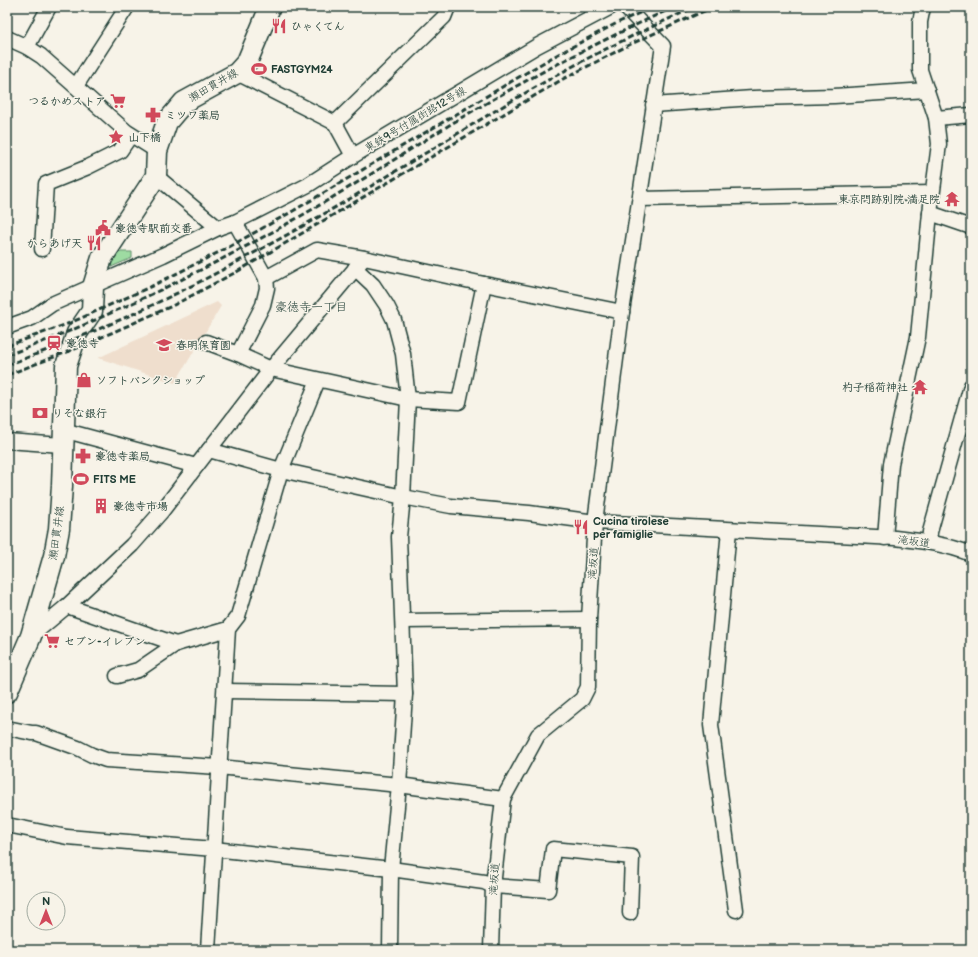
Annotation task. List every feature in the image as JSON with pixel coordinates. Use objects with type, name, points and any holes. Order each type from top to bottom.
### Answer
[{"type":"main road","name":"瀬田貫井線","points":[[156,176],[157,151],[167,122],[184,102],[237,73],[247,62],[270,7]]},
{"type":"main road","points":[[93,287],[102,258],[156,176]]},
{"type":"main road","name":"瀬田貫井線","points":[[7,692],[31,636],[57,543],[62,486],[66,366],[77,333],[92,311],[93,287]]},
{"type":"street","points":[[27,47],[49,7]]},
{"type":"street","points":[[76,86],[127,7]]},
{"type":"street","points":[[335,123],[444,17],[448,7]]},
{"type":"street","name":"東鉄9号付属街路12号線","points":[[7,327],[32,318],[52,304],[93,287],[218,228],[234,222],[308,185],[353,156],[537,46],[611,7]]},
{"type":"street","points":[[209,450],[281,470],[451,506],[529,513],[595,522],[622,312],[662,46],[625,7]]},
{"type":"street","points":[[885,538],[891,464],[918,337],[932,193],[939,144],[936,118],[920,70],[920,22],[923,7]]},
{"type":"street","points":[[7,38],[27,47],[41,56],[131,135],[157,151]]},
{"type":"street","points":[[237,73],[335,123],[353,156]]},
{"type":"street","points":[[653,104],[753,98],[834,96],[926,90]]},
{"type":"street","points":[[936,118],[971,115]]},
{"type":"street","points":[[42,249],[46,184],[88,167],[120,150],[131,135]]},
{"type":"street","points":[[156,176],[218,228]]},
{"type":"street","points":[[640,199],[932,193]]},
{"type":"street","points":[[930,213],[971,227]]},
{"type":"street","points":[[234,222],[266,278],[267,288],[263,305],[238,354]]},
{"type":"street","points":[[266,278],[317,250],[360,263],[484,284],[622,312]]},
{"type":"street","points":[[31,636],[67,606],[132,545],[162,511],[272,370],[360,263]]},
{"type":"street","points":[[360,263],[394,320],[403,354],[408,399],[403,497],[399,537],[405,694],[400,785],[391,869],[390,950]]},
{"type":"street","points":[[206,342],[238,354],[272,370],[408,399],[459,402],[484,284]]},
{"type":"street","points":[[208,950],[228,629],[238,616],[281,470],[318,380]]},
{"type":"street","points":[[929,542],[930,532],[970,394]]},
{"type":"street","points":[[7,441],[63,437],[196,466]]},
{"type":"street","name":"滝坂道","points":[[491,950],[493,886],[503,799],[538,735],[582,699],[588,686],[589,619],[595,522],[885,538],[929,542],[952,546],[971,554]]},
{"type":"street","points":[[729,530],[711,724],[720,779],[724,826],[736,910]]},
{"type":"street","points":[[67,606],[176,644]]},
{"type":"street","points":[[403,621],[589,619]]},
{"type":"street","points":[[117,676],[138,670],[176,644],[228,629]]},
{"type":"street","points":[[225,691],[405,694]]},
{"type":"street","points":[[7,728],[36,733],[78,748],[92,756],[106,760],[219,767],[400,785],[503,799]]},
{"type":"street","points":[[7,825],[67,837],[214,849],[391,869],[484,882],[493,886],[548,890],[553,849],[632,857],[630,913]]},
{"type":"shaded area","points":[[217,302],[221,306],[175,383],[98,358]]},
{"type":"green space","points":[[115,252],[132,252],[132,258],[111,267],[109,265]]},
{"type":"railway","points":[[7,346],[70,323],[150,287],[227,248],[293,211],[551,58],[619,22],[653,7]]},
{"type":"railway","points":[[7,355],[115,311],[224,258],[320,205],[467,114],[508,91],[578,53],[674,7]]},
{"type":"railway","points":[[7,365],[65,343],[123,318],[207,278],[320,216],[559,74],[609,47],[695,7]]},
{"type":"railway","points":[[7,375],[75,349],[172,306],[240,270],[563,79],[631,44],[713,7]]},
{"type":"place","name":"ひゃくてん","points":[[279,26]]},
{"type":"place","name":"FASTGYM24","points":[[259,69]]},
{"type":"place","name":"つるかめストア","points":[[118,101]]},
{"type":"place","name":"ミツワ薬局","points":[[153,115]]},
{"type":"place","name":"山下橋","points":[[116,137]]},
{"type":"place","name":"東京門跡別院 満足院","points":[[952,199]]},
{"type":"place","name":"豪徳寺駅前交番","points":[[103,228]]},
{"type":"place","name":"からあげ天","points":[[94,243]]},
{"type":"place","name":"豪徳寺","points":[[54,343]]},
{"type":"place","name":"春明保育園","points":[[164,345]]},
{"type":"place","name":"ソフトバンクショップ","points":[[84,380]]},
{"type":"place","name":"杓子稲荷神社","points":[[920,387]]},
{"type":"place","name":"りそな銀行","points":[[40,413]]},
{"type":"place","name":"豪徳寺薬局","points":[[83,456]]},
{"type":"place","name":"FITS ME","points":[[81,479]]},
{"type":"place","name":"豪徳寺市場","points":[[101,506]]},
{"type":"place","name":"Cucina tirolese per famiglie","points":[[581,527]]},
{"type":"place","name":"セブン-イレブン","points":[[52,641]]},
{"type":"district","name":"豪徳寺一丁目","points":[[311,307]]}]
